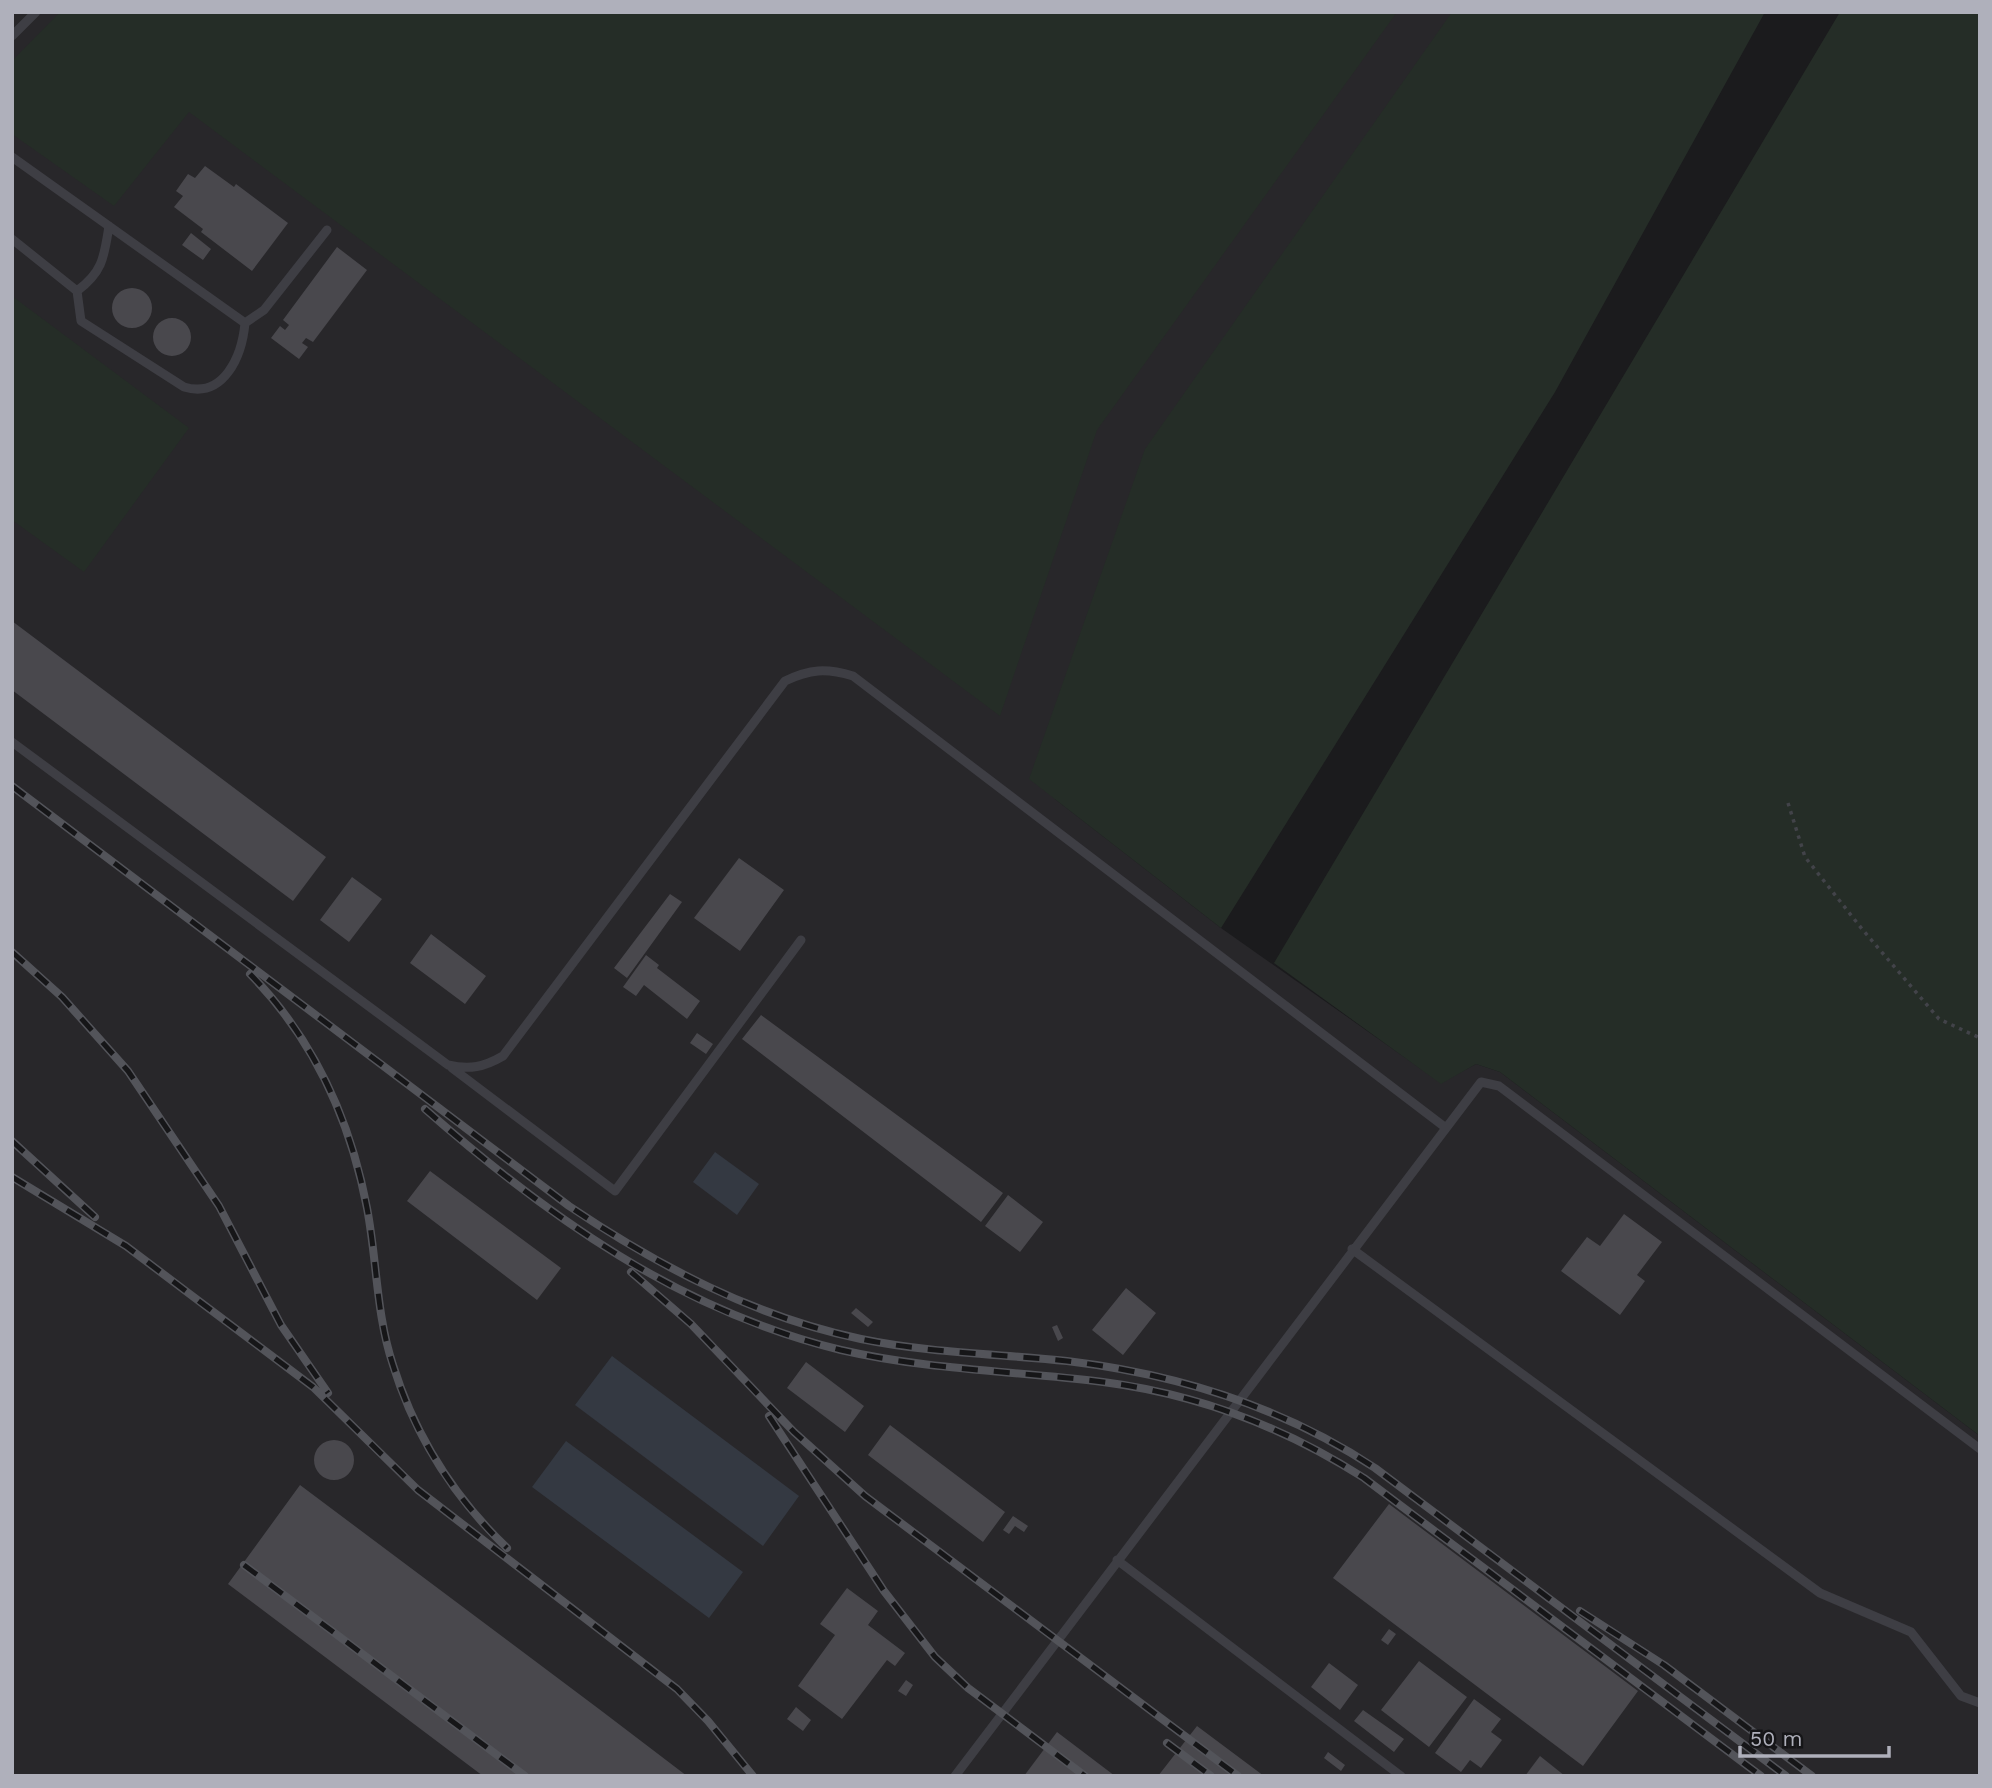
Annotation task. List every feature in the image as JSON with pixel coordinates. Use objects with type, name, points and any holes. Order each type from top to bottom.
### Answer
[{"type":"lane","points":[[12,36],[36,12]]},
{"type":"lane","points":[[12,157],[244,323]]},
{"type":"lane","points":[[77,291],[95,278],[104,257],[109,226]]},
{"type":"lane","points":[[12,239],[77,291],[81,321],[184,387],[198,391],[215,385],[236,364],[244,323],[264,310],[327,230]]},
{"type":"lane","points":[[448,1065],[467,1069],[487,1065],[503,1056],[785,681],[806,671],[829,668],[853,676],[1446,1128]]},
{"type":"lane","points":[[12,743],[615,1191],[802,940]]},
{"type":"lane","points":[[955,1776],[1480,1082],[1499,1086],[1980,1449]]},
{"type":"lane","points":[[1352,1249],[1820,1593],[1911,1632],[1961,1696],[1980,1703]]},
{"type":"lane","points":[[1117,1560],[1401,1776]]},
{"type":"path","points":[[1788,803],[1805,857],[1862,929],[1939,1018],[1980,1038]]},
{"type":"shaded area","points":[[12,12],[1647,12],[1055,799],[1221,928],[1441,1083],[1476,1064],[1500,1072],[1980,1436],[1980,1776],[12,1776]]},
{"type":"shaded area","points":[[60,12],[1397,12],[1097,430],[1000,716],[189,112],[114,206],[12,134],[12,61]]},
{"type":"shaded area","points":[[1452,12],[1765,12],[1555,392],[1221,928],[1029,779],[1145,449]]},
{"type":"shaded area","points":[[1840,12],[1980,12],[1980,1436],[1500,1072],[1476,1064],[1441,1084],[1274,963]]},
{"type":"shaded area","points":[[12,296],[189,428],[84,572],[12,520]]},
{"type":"shaded area","points":[[715,1152],[759,1184],[737,1215],[693,1182]]},
{"type":"shaded area","points":[[612,1356],[799,1496],[763,1546],[575,1405]]},
{"type":"shaded area","points":[[566,1441],[743,1572],[709,1618],[532,1487]]},
{"type":"building","points":[[205,166],[234,187],[236,184],[288,223],[252,271],[201,232],[203,229],[174,207],[183,196],[176,191],[188,174],[195,178]]},
{"type":"building","points":[[191,233],[211,249],[203,260],[182,245]]},
{"type":"building","points":[[337,247],[367,270],[313,342],[306,338],[302,343],[308,347],[299,359],[271,338],[280,326],[285,330],[289,325],[283,320]]},
{"type":"building","points":[[132,288],[140,289],[146,294],[151,300],[151,316],[146,322],[140,327],[132,328],[124,327],[118,322],[113,316],[112,308],[113,300],[118,294],[124,289]]},
{"type":"building","points":[[172,318],[186,323],[191,337],[186,351],[172,356],[158,351],[153,337],[158,323]]},
{"type":"building","points":[[12,621],[326,857],[293,901],[12,690]]},
{"type":"building","points":[[739,858],[784,890],[740,951],[694,918]]},
{"type":"building","points":[[352,877],[382,899],[349,942],[320,920]]},
{"type":"building","points":[[670,894],[682,902],[627,978],[614,968]]},
{"type":"building","points":[[431,934],[486,976],[465,1004],[410,963]]},
{"type":"building","points":[[646,955],[659,965],[657,968],[700,1001],[687,1019],[644,985],[636,996],[623,987]]},
{"type":"building","points":[[761,1015],[1003,1193],[981,1222],[742,1039]]},
{"type":"building","points":[[697,1033],[713,1044],[706,1054],[690,1043]]},
{"type":"building","points":[[430,1171],[561,1268],[537,1300],[407,1201]]},
{"type":"building","points":[[1008,1195],[1043,1222],[1020,1252],[985,1226]]},
{"type":"building","points":[[1624,1214],[1662,1242],[1637,1275],[1645,1281],[1620,1315],[1561,1271],[1587,1237],[1600,1246]]},
{"type":"building","points":[[1126,1288],[1156,1313],[1123,1355],[1092,1330]]},
{"type":"building","points":[[856,1308],[873,1322],[868,1327],[851,1313]]},
{"type":"building","points":[[1057,1325],[1063,1338],[1058,1341],[1052,1327]]},
{"type":"building","points":[[806,1362],[864,1406],[845,1432],[787,1388]]},
{"type":"building","points":[[890,1425],[1005,1512],[983,1542],[868,1455]]},
{"type":"building","points":[[334,1440],[348,1446],[354,1460],[348,1474],[334,1480],[320,1474],[314,1460],[320,1446]]},
{"type":"building","points":[[300,1485],[687,1776],[483,1776],[228,1584]]},
{"type":"building","points":[[1389,1504],[1638,1691],[1583,1766],[1333,1578]]},
{"type":"building","points":[[1013,1516],[1028,1526],[1024,1532],[1015,1526],[1009,1534],[1003,1530]]},
{"type":"building","points":[[847,1588],[878,1611],[868,1625],[905,1653],[895,1666],[887,1660],[842,1719],[798,1686],[835,1635],[820,1624]]},
{"type":"building","points":[[1389,1629],[1396,1634],[1388,1645],[1381,1640]]},
{"type":"building","points":[[1419,1661],[1467,1697],[1429,1747],[1381,1710]]},
{"type":"building","points":[[1329,1663],[1358,1685],[1340,1710],[1311,1687]]},
{"type":"building","points":[[906,1680],[913,1685],[906,1696],[898,1691]]},
{"type":"building","points":[[1474,1699],[1501,1719],[1491,1732],[1502,1740],[1481,1768],[1470,1760],[1461,1772],[1435,1753]]},
{"type":"building","points":[[796,1707],[811,1720],[803,1731],[787,1719]]},
{"type":"building","points":[[1363,1710],[1404,1739],[1394,1752],[1354,1721]]},
{"type":"building","points":[[1197,1726],[1264,1776],[1158,1776]]},
{"type":"building","points":[[1057,1732],[1115,1776],[1024,1776]]},
{"type":"building","points":[[1328,1752],[1345,1765],[1341,1771],[1324,1758]]},
{"type":"building","points":[[1540,1756],[1565,1776],[1525,1776]]},
{"type":"railway","points":[[12,786],[569,1206],[637,1249],[745,1303],[822,1329],[861,1339],[912,1347],[1067,1361],[1148,1375],[1227,1396],[1303,1427],[1375,1468],[1786,1776]]},
{"type":"railway","points":[[12,952],[62,997],[128,1071],[219,1206],[281,1325],[328,1393]]},
{"type":"railway","points":[[250,974],[292,1025],[326,1082],[339,1112],[360,1175],[367,1208],[387,1346],[412,1416],[453,1486],[507,1548]]},
{"type":"railway","points":[[425,1109],[519,1187],[619,1255],[671,1285],[725,1311],[782,1333],[841,1350],[906,1362],[1138,1387],[1239,1415],[1303,1443],[1364,1478],[1761,1776]]},
{"type":"railway","points":[[12,1141],[95,1217]]},
{"type":"railway","points":[[12,1177],[126,1246],[313,1387],[418,1490],[677,1689],[708,1721],[753,1776]]},
{"type":"railway","points":[[631,1272],[691,1324],[794,1432],[865,1496],[1238,1776]]},
{"type":"railway","points":[[769,1416],[884,1591],[935,1657],[968,1688],[1085,1776]]},
{"type":"railway","points":[[244,1565],[525,1776]]},
{"type":"railway","points":[[1580,1611],[1664,1665],[1812,1776]]},
{"type":"railway","points":[[1167,1743],[1211,1776]]}]
